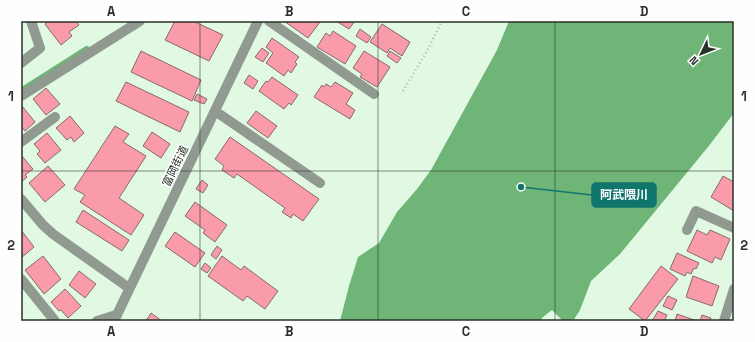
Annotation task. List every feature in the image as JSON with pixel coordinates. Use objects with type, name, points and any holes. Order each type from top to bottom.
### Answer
[{"type":"street","points":[[21,96],[140,21]]},
{"type":"street","name":"富岡街道","points":[[115,318],[258,21]]},
{"type":"street","points":[[270,21],[374,94]]},
{"type":"street","points":[[21,63],[40,48],[33,22]]},
{"type":"street","points":[[215,111],[320,183]]},
{"type":"street","points":[[21,142],[55,118]]},
{"type":"street","points":[[21,199],[43,225],[53,234],[129,288]]},
{"type":"street","points":[[687,230],[696,211],[734,228]]},
{"type":"street","points":[[21,279],[55,321]]},
{"type":"street","points":[[724,321],[734,289]]},
{"type":"street","points":[[97,321],[115,318]]},
{"type":"path","points":[[403,91],[427,51],[442,21]]},
{"type":"shaded area","points":[[509,21],[734,21],[734,113],[620,254],[591,281],[580,310],[573,321],[562,320],[552,310],[540,321],[340,321],[358,257],[379,243],[397,212],[431,170],[497,50]]},
{"type":"building","points":[[49,21],[76,21],[79,25],[69,32],[72,36],[61,45],[45,24]]},
{"type":"building","points":[[175,21],[193,21],[223,35],[209,61],[165,40]]},
{"type":"building","points":[[284,21],[318,21],[320,22],[308,38]]},
{"type":"building","points":[[336,21],[355,21],[349,29]]},
{"type":"building","points":[[382,24],[410,42],[402,56],[390,48],[387,53],[370,42]]},
{"type":"building","points":[[360,29],[371,37],[367,43],[356,36]]},
{"type":"building","points":[[333,31],[356,46],[345,64],[317,47],[326,33],[330,36]]},
{"type":"building","points":[[272,38],[299,57],[295,62],[297,64],[291,73],[288,70],[284,76],[266,63],[273,53],[266,47]]},
{"type":"building","points":[[262,48],[269,53],[263,62],[255,57]]},
{"type":"building","points":[[141,51],[201,80],[192,101],[131,72]]},
{"type":"building","points":[[364,51],[390,67],[377,87],[360,77],[362,74],[353,68]]},
{"type":"building","points":[[390,51],[401,58],[397,63],[387,56]]},
{"type":"building","points":[[249,75],[258,81],[253,89],[244,83]]},
{"type":"building","points":[[272,77],[298,95],[291,105],[289,103],[284,109],[259,91],[266,81],[268,82]]},
{"type":"building","points":[[126,82],[189,112],[180,132],[116,101]]},
{"type":"building","points":[[335,82],[353,93],[346,104],[355,110],[350,119],[314,97],[322,85],[324,87],[326,84],[331,87]]},
{"type":"building","points":[[46,88],[60,104],[46,115],[33,99]]},
{"type":"building","points":[[197,94],[207,99],[204,104],[194,100]]},
{"type":"building","points":[[22,106],[35,122],[25,131],[21,126]]},
{"type":"building","points":[[256,111],[277,126],[268,138],[247,123]]},
{"type":"building","points":[[70,116],[84,133],[74,142],[71,137],[67,140],[56,128]]},
{"type":"building","points":[[115,126],[129,134],[123,142],[146,156],[119,198],[144,215],[131,235],[80,202],[85,195],[74,189]]},
{"type":"building","points":[[152,132],[170,144],[161,158],[143,146]]},
{"type":"building","points":[[47,133],[61,150],[45,163],[37,154],[40,151],[34,144]]},
{"type":"building","points":[[230,137],[319,199],[303,221],[293,214],[291,218],[282,212],[285,208],[237,174],[234,178],[222,170],[224,166],[215,159]]},
{"type":"building","points":[[21,155],[33,169],[25,175],[27,177],[21,182]]},
{"type":"building","points":[[48,166],[65,185],[45,202],[29,183]]},
{"type":"building","points":[[723,176],[734,182],[734,211],[711,197]]},
{"type":"building","points":[[202,180],[208,185],[203,193],[196,189]]},
{"type":"building","points":[[195,202],[227,225],[215,242],[203,233],[205,230],[185,216]]},
{"type":"building","points":[[83,210],[129,240],[122,251],[76,222]]},
{"type":"building","points":[[21,230],[34,247],[21,258]]},
{"type":"building","points":[[697,230],[707,235],[710,230],[730,239],[721,260],[715,257],[712,263],[687,251]]},
{"type":"building","points":[[175,232],[205,253],[195,267],[165,246]]},
{"type":"building","points":[[217,246],[222,250],[216,259],[211,255]]},
{"type":"building","points":[[677,253],[699,263],[691,274],[687,272],[685,276],[670,269]]},
{"type":"building","points":[[43,256],[61,279],[44,294],[25,270]]},
{"type":"building","points":[[222,256],[241,270],[244,266],[278,291],[265,309],[247,296],[243,301],[208,276]]},
{"type":"building","points":[[205,263],[211,268],[207,273],[201,269]]},
{"type":"building","points":[[661,266],[678,279],[645,321],[629,309]]},
{"type":"building","points":[[79,271],[96,284],[85,298],[69,285]]},
{"type":"building","points":[[693,276],[719,286],[712,306],[686,297]]},
{"type":"building","points":[[65,289],[81,306],[68,318],[51,302]]},
{"type":"building","points":[[668,296],[677,300],[672,310],[663,306]]},
{"type":"building","points":[[658,311],[667,315],[665,319],[668,321],[652,321]]},
{"type":"building","points":[[151,313],[162,321],[146,321]]},
{"type":"building","points":[[677,314],[697,321],[675,321]]},
{"type":"building","points":[[702,315],[711,318],[710,321],[700,321]]},
{"type":"waterway","points":[[21,90],[87,48]]},
{"type":"place","name":"阿武隈川","points":[[521,187]]}]
